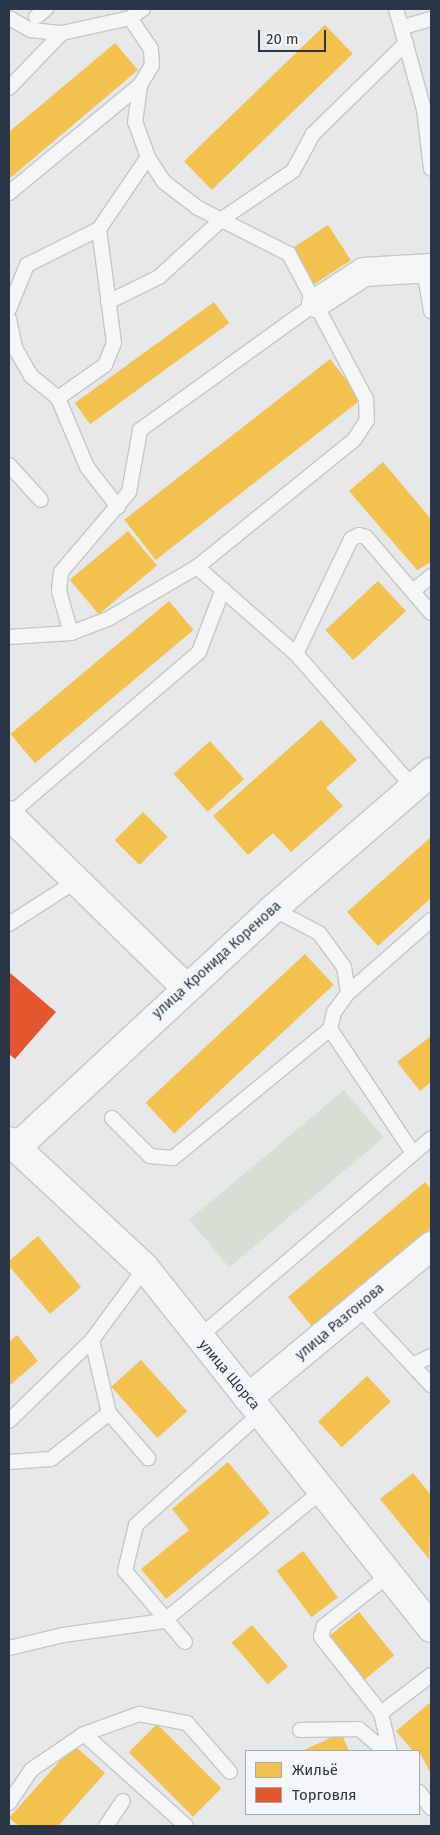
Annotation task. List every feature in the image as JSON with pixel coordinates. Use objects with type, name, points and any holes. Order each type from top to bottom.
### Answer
[{"type":"street","points":[[316,303],[364,272],[428,269]]},
{"type":"street","name":"улица Кронида Коренова","points":[[12,1148],[272,909],[422,780]]},
{"type":"street","points":[[9,815],[186,988]]},
{"type":"street","name":"улица Щорса","points":[[12,1148],[145,1268],[198,1338],[323,1490],[431,1628]]},
{"type":"street","name":"улица Разгонова","points":[[254,1405],[358,1307],[431,1246]]},
{"type":"lane","points":[[9,18],[31,30],[62,33],[130,18],[143,9]]},
{"type":"lane","points":[[396,9],[429,110],[431,169]]},
{"type":"lane","points":[[9,193],[140,85],[152,65],[151,49],[130,18]]},
{"type":"lane","points":[[403,27],[431,20]]},
{"type":"lane","points":[[9,88],[62,33]]},
{"type":"lane","points":[[108,302],[159,277],[222,219],[293,171],[313,134],[406,44]]},
{"type":"lane","points":[[9,637],[71,633],[108,619],[196,567],[354,440],[367,420],[366,399],[289,254],[222,219],[164,182],[148,156],[135,122],[140,85]]},
{"type":"lane","points":[[9,310],[27,265],[99,229],[148,156]]},
{"type":"lane","points":[[58,398],[105,365],[114,343],[99,229]]},
{"type":"lane","points":[[428,269],[431,311]]},
{"type":"lane","points":[[71,633],[59,591],[61,572],[129,492],[140,430],[149,421],[316,303]]},
{"type":"lane","points":[[9,319],[15,348],[31,376],[58,398],[87,467],[118,507]]},
{"type":"lane","points":[[9,465],[42,500]]},
{"type":"lane","points":[[296,654],[351,539],[366,537],[414,590],[431,613]]},
{"type":"lane","points":[[196,567],[296,654],[422,780]]},
{"type":"lane","points":[[414,590],[431,576]]},
{"type":"lane","points":[[9,815],[199,652],[222,589]]},
{"type":"lane","points":[[9,924],[76,881]]},
{"type":"lane","points":[[272,909],[318,933],[344,967],[348,993]]},
{"type":"lane","points":[[112,1118],[150,1156],[173,1158],[330,1029],[334,1012],[348,993],[431,920]]},
{"type":"lane","points":[[330,1029],[413,1153]]},
{"type":"lane","points":[[198,1338],[431,1138]]},
{"type":"lane","points":[[9,1421],[92,1340],[145,1268]]},
{"type":"lane","points":[[358,1307],[431,1385]]},
{"type":"lane","points":[[92,1340],[109,1413],[148,1458]]},
{"type":"lane","points":[[412,1365],[431,1356]]},
{"type":"lane","points":[[184,1642],[164,1621],[125,1571],[136,1525],[254,1405]]},
{"type":"lane","points":[[9,1462],[51,1459],[109,1413]]},
{"type":"lane","points":[[9,1648],[63,1635],[164,1621],[323,1490]]},
{"type":"lane","points":[[390,1574],[324,1626],[321,1637],[381,1712],[390,1750]]},
{"type":"lane","points":[[381,1712],[431,1674]]},
{"type":"lane","points":[[9,1803],[31,1770],[84,1734],[139,1714],[187,1723],[230,1772]]},
{"type":"lane","points":[[300,1730],[359,1729],[384,1750]]},
{"type":"lane","points":[[84,1734],[186,1826]]},
{"type":"lane","points":[[420,1793],[431,1808]]},
{"type":"lane","points":[[106,1826],[123,1801]]},
{"type":"shaded area","points":[[344,1090],[384,1137],[229,1267],[189,1220]]},
{"type":"building: Жильё","points":[[325,25],[353,54],[212,190],[184,161]]},
{"type":"building: Жильё","points":[[115,43],[138,70],[9,179],[9,132]]},
{"type":"building: Жильё","points":[[328,225],[351,260],[314,284],[291,249]]},
{"type":"building: Жильё","points":[[214,302],[229,323],[90,424],[75,403]]},
{"type":"building: Жильё","points":[[330,359],[361,399],[156,560],[124,520]]},
{"type":"building: Жильё","points":[[383,462],[431,519],[431,562],[417,570],[349,491]]},
{"type":"building: Жильё","points":[[128,531],[157,565],[99,614],[70,580]]},
{"type":"building: Жильё","points":[[378,581],[406,611],[353,660],[325,630]]},
{"type":"building: Жильё","points":[[169,601],[193,630],[35,763],[10,734]]},
{"type":"building: Жильё","points":[[321,720],[357,760],[326,788],[343,806],[291,852],[273,833],[248,855],[213,816]]},
{"type":"building: Жильё","points":[[210,741],[244,779],[208,812],[174,774]]},
{"type":"building: Жильё","points":[[143,812],[168,837],[139,865],[115,840]]},
{"type":"building: Жильё","points":[[431,837],[431,898],[378,946],[347,912]]},
{"type":"building: Жильё","points":[[305,954],[334,985],[174,1133],[146,1103]]},
{"type":"building: Жильё","points":[[431,1036],[431,1082],[420,1091],[397,1062]]},
{"type":"building: Жильё","points":[[425,1182],[431,1189],[431,1228],[313,1328],[288,1297]]},
{"type":"building: Жильё","points":[[38,1236],[81,1287],[50,1314],[9,1266],[9,1261]]},
{"type":"building: Жильё","points":[[17,1335],[38,1361],[9,1386],[9,1342]]},
{"type":"building: Жильё","points":[[141,1360],[187,1411],[157,1438],[111,1387]]},
{"type":"building: Жильё","points":[[367,1376],[391,1402],[342,1447],[318,1422]]},
{"type":"building: Жильё","points":[[228,1462],[270,1513],[166,1599],[141,1569],[189,1530],[172,1509]]},
{"type":"building: Жильё","points":[[413,1473],[431,1495],[429,1559],[380,1499]]},
{"type":"building: Жильё","points":[[303,1551],[338,1597],[312,1617],[277,1571]]},
{"type":"building: Жильё","points":[[359,1612],[394,1656],[365,1679],[329,1636]]},
{"type":"building: Жильё","points":[[252,1625],[288,1667],[268,1684],[232,1643]]},
{"type":"building: Жильё","points":[[431,1702],[431,1774],[420,1750],[412,1750],[396,1731]]},
{"type":"building: Жильё","points":[[157,1724],[221,1788],[193,1817],[129,1752]]},
{"type":"building: Жильё","points":[[341,1733],[349,1750],[304,1750]]},
{"type":"building: Жильё","points":[[74,1745],[105,1773],[58,1826],[19,1826],[9,1818]]},
{"type":"building: Торговля","points":[[9,972],[56,1012],[15,1059],[9,1054]]}]
